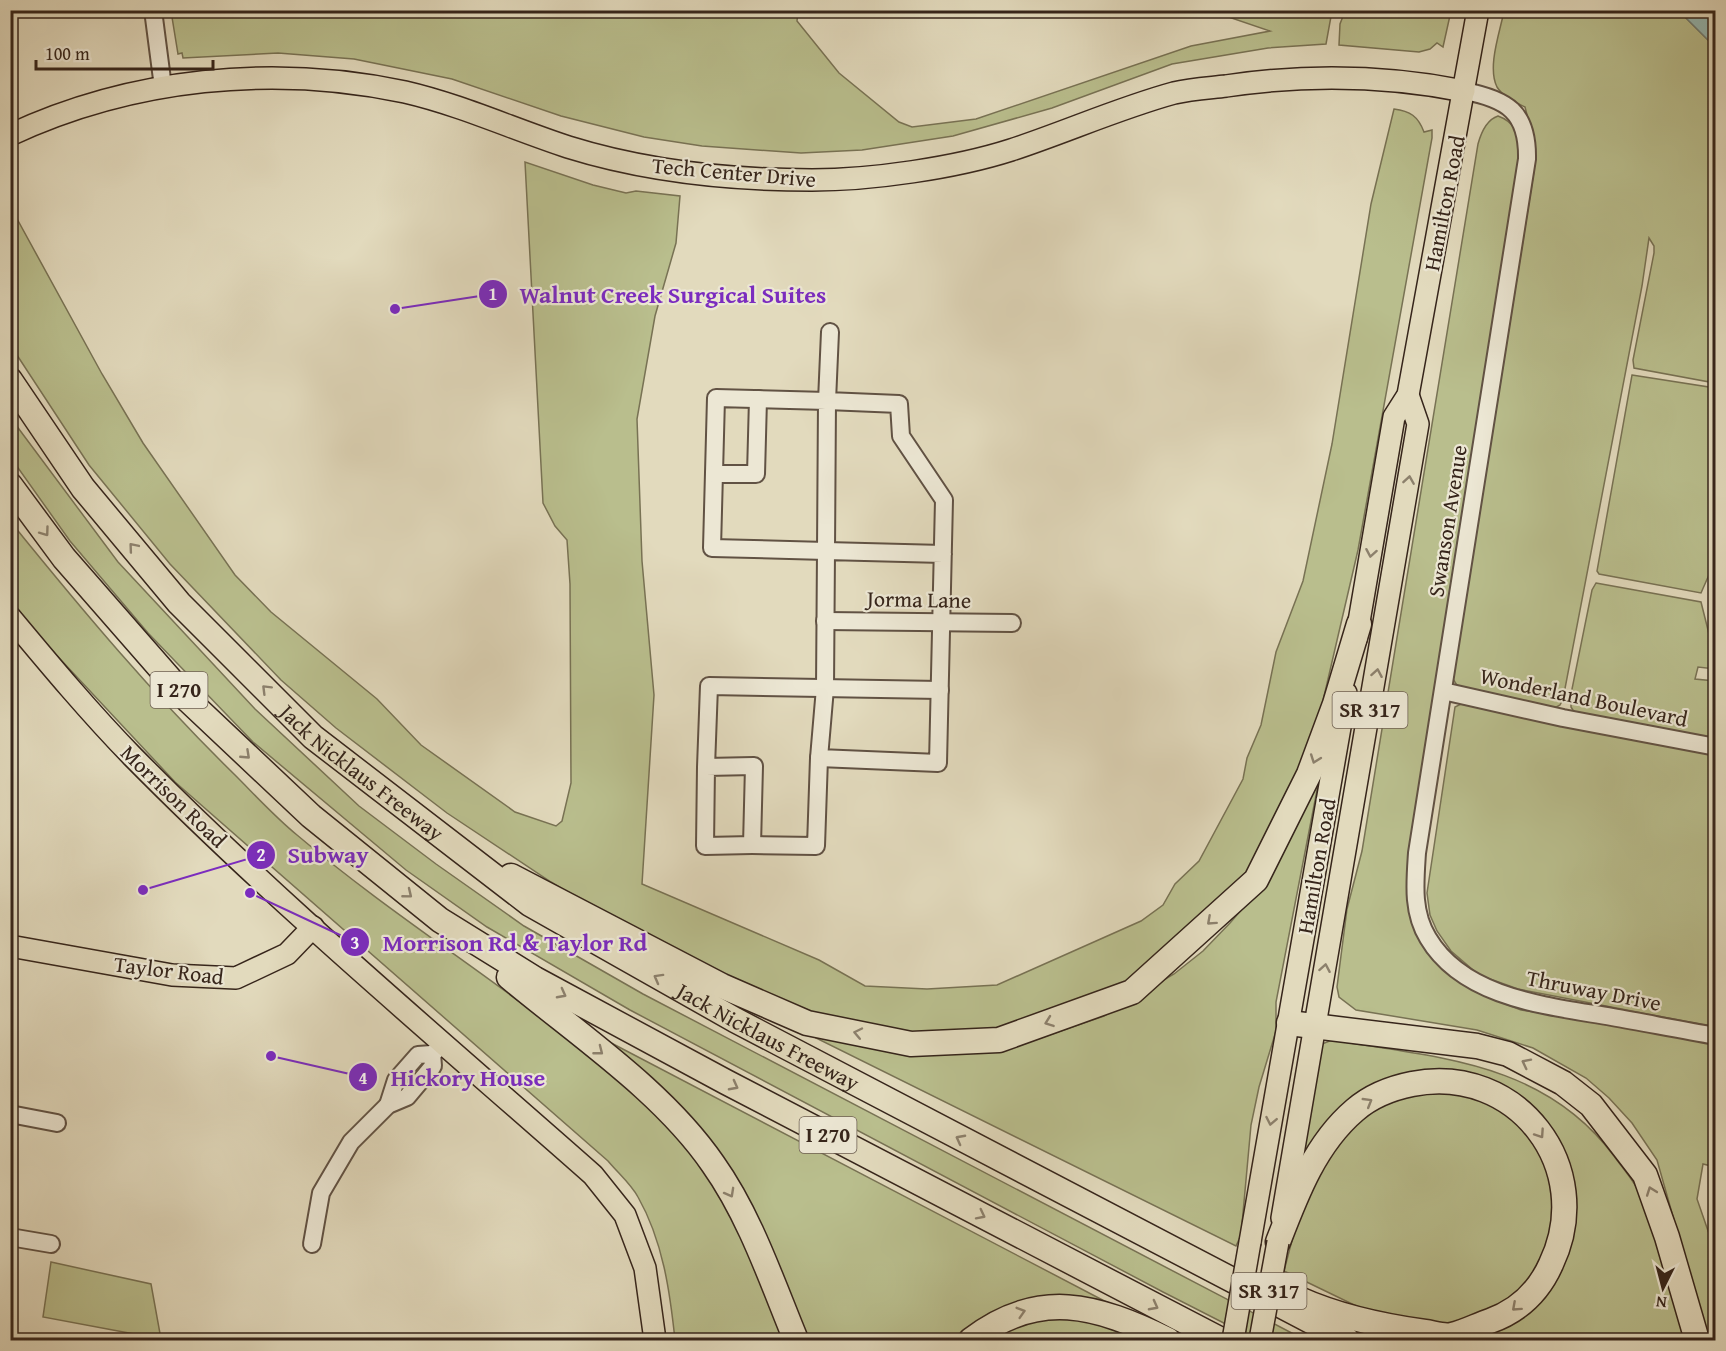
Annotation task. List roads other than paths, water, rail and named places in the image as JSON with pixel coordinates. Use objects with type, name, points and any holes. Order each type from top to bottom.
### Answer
[{"type":"highway","name":"Jack Nicklaus Freeway","points":[[10,380],[83,488],[179,603],[314,737],[531,904],[599,945],[987,1153],[1347,1341]]},
{"type":"highway","name":"I 270","points":[[10,485],[63,558],[189,701],[311,816],[440,920],[535,979],[685,1060],[1221,1341]]},
{"type":"highway","points":[[470,857],[546,893],[722,986],[807,1023],[911,1044],[999,1040],[1132,993],[1256,880],[1309,774],[1335,704],[1359,624]]},
{"type":"highway","points":[[440,920],[671,1112],[714,1164],[746,1221],[796,1341]]},
{"type":"highway","points":[[1289,1023],[1477,1047],[1508,1054],[1563,1083],[1591,1105],[1645,1175],[1667,1237],[1697,1341]]},
{"type":"highway","points":[[987,1153],[1323,1310],[1387,1327],[1450,1336],[1509,1314],[1542,1283],[1561,1242],[1566,1204],[1558,1166],[1540,1131],[1512,1103],[1475,1085],[1433,1080],[1391,1088],[1355,1110],[1327,1143],[1299,1185],[1278,1242]]},
{"type":"highway","points":[[971,1341],[1013,1314],[1039,1306],[1070,1308],[1109,1315],[1168,1341]]},
{"type":"main road","name":"Hamilton Road","points":[[1233,1341],[1394,417],[1408,395],[1478,10]]},
{"type":"main road","name":"Tech Center Drive","points":[[10,135],[45,119],[124,93],[214,80],[309,79],[405,92],[488,116],[569,147],[646,165],[722,175],[813,180],[879,174],[997,153],[1176,93],[1281,78],[1331,76],[1383,79],[1464,92]]},
{"type":"main road","name":"Hamilton Road","points":[[1260,1341],[1418,424],[1408,395]]},
{"type":"main road","name":"Morrison Road","points":[[10,617],[132,755],[438,1049],[593,1174],[625,1215],[645,1268],[655,1341]]},
{"type":"main road","name":"Taylor Road","points":[[10,946],[172,975],[236,978],[287,954],[313,927]]},
{"type":"street","points":[[153,10],[164,87]]},
{"type":"street","name":"Swanson Avenue","points":[[1464,92],[1484,95],[1515,111],[1527,137],[1527,159],[1417,853],[1414,892],[1418,915],[1428,938],[1442,957],[1467,977]]},
{"type":"street","points":[[830,332],[827,401],[825,688],[819,758],[816,846],[705,846],[709,686],[825,688],[940,690]]},
{"type":"street","points":[[819,758],[938,763],[942,622],[944,500],[900,436],[899,404],[716,398],[712,548],[943,554]]},
{"type":"street","points":[[714,474],[756,474],[758,399]]},
{"type":"street","name":"Jorma Lane","points":[[825,621],[1012,623]]},
{"type":"street","name":"Wonderland Boulevard","points":[[1443,691],[1563,718],[1716,747]]},
{"type":"street","points":[[706,767],[753,766],[752,845]]},
{"type":"street","name":"Thruway Drive","points":[[1467,977],[1517,999],[1716,1036]]},
{"type":"street","points":[[312,1244],[321,1193],[351,1142],[388,1105],[407,1097],[433,1066],[438,1049]]},
{"type":"street","points":[[10,1114],[57,1123]]},
{"type":"street","points":[[10,1237],[51,1244]]},
{"type":"water","points":[[1679,11],[1715,11],[1715,47]]},
{"type":"place","name":"Walnut Creek Surgical Suites","points":[[395,309]]},
{"type":"place","name":"Subway","points":[[143,890]]},
{"type":"place","name":"Morrison Rd & Taylor Rd","points":[[250,893]]},
{"type":"place","name":"Hickory House","points":[[271,1056]]}]
